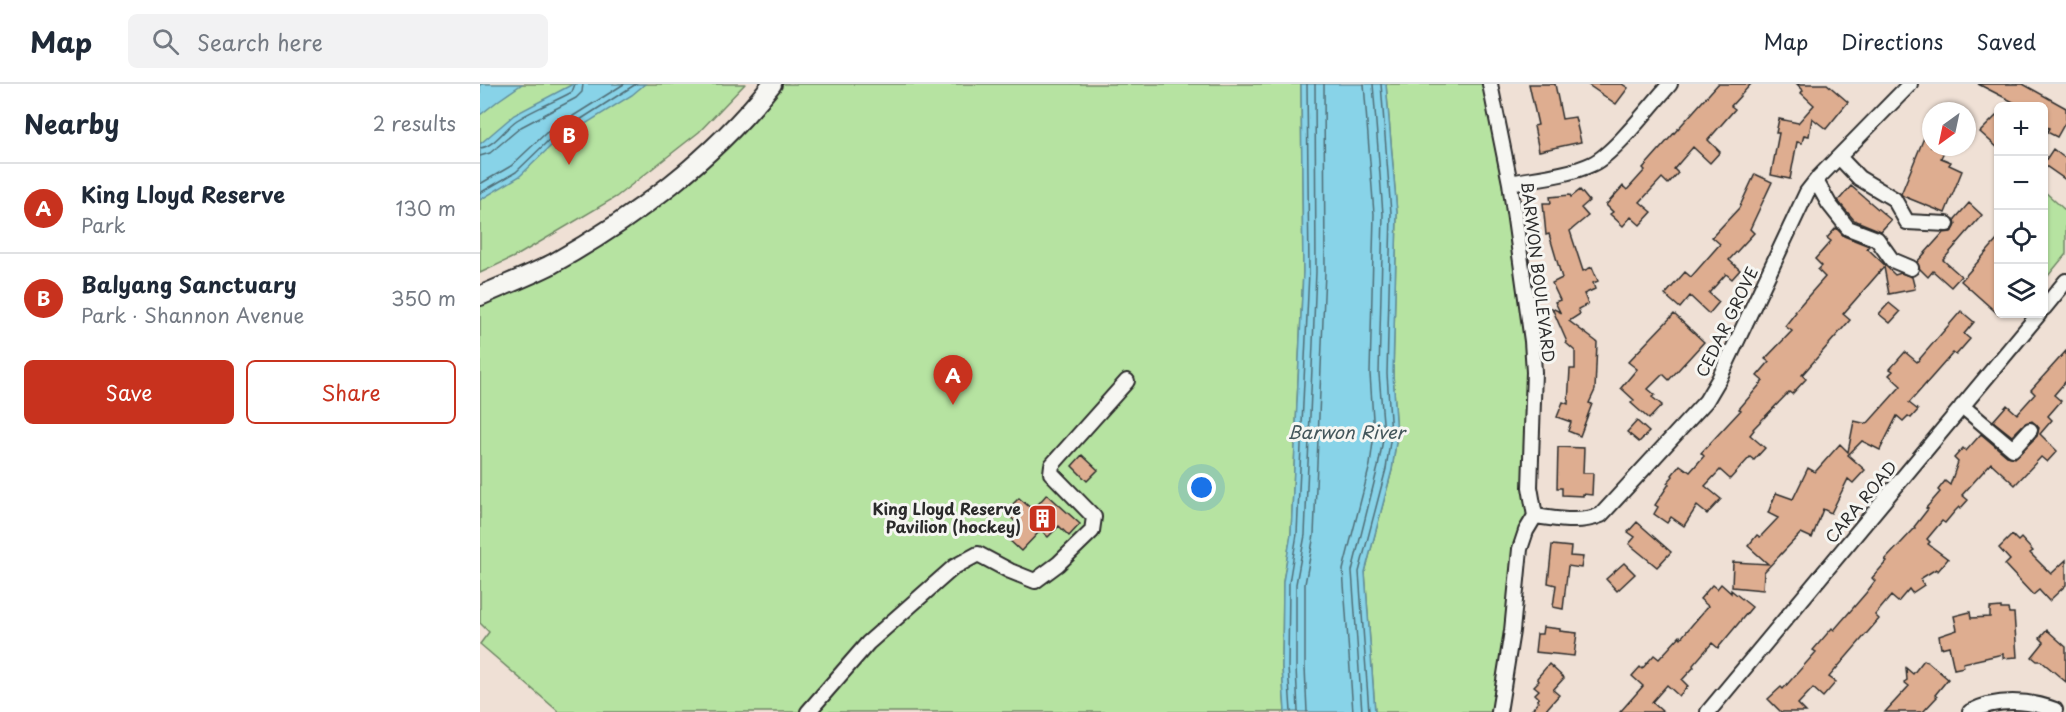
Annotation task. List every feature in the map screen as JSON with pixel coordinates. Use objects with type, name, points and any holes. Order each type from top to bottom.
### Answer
[{"type":"main road","points":[[480,296],[550,265],[614,228],[669,186],[721,140],[772,84]]},
{"type":"street","name":"BARWON BOULEVARD","points":[[1490,84],[1510,183],[1532,341],[1534,403],[1530,487],[1535,516]]},
{"type":"street","points":[[1510,183],[1594,164],[1609,152],[1670,84]]},
{"type":"street","name":"CEDAR GROVE","points":[[1535,516],[1576,521],[1590,520],[1601,514],[1706,401],[1719,379],[1807,192],[1910,84]]},
{"type":"street","points":[[1839,157],[1859,178],[1894,198],[1906,222],[1947,224]]},
{"type":"street","points":[[1816,181],[1829,204],[1848,228],[1877,239],[1892,260],[1911,268]]},
{"type":"street","points":[[2048,302],[2066,281]]},
{"type":"street","name":"CARA ROAD","points":[[1708,712],[2036,318]]},
{"type":"street","points":[[808,712],[868,643],[954,567],[978,554],[1035,581],[1058,564],[1092,531],[1094,517],[1051,473],[1052,465],[1127,381]]},
{"type":"street","points":[[1962,406],[2013,449],[2030,430]]},
{"type":"street","points":[[1499,712],[1512,631],[1520,549],[1526,531],[1535,516]]},
{"type":"street","points":[[1970,712],[1984,706],[2026,703],[2057,712]]},
{"type":"green space","points":[[480,84],[745,84],[699,132],[616,197],[518,255],[480,273]]},
{"type":"green space","points":[[780,84],[1301,84],[1303,272],[1291,534],[1283,582],[1282,667],[1285,712],[559,712],[480,644],[489,632],[480,623],[480,303],[558,267]]},
{"type":"green space","points":[[1386,84],[1490,84],[1532,341],[1535,516],[1526,531],[1499,712],[1375,712],[1365,572],[1392,470],[1397,435],[1393,374],[1397,213]]},
{"type":"green space","points":[[2048,195],[2066,211],[2066,254],[2048,276]]},
{"type":"water","points":[[480,84],[522,84],[480,115]]},
{"type":"water","points":[[573,84],[645,84],[632,95],[553,144],[520,176],[480,200],[480,144],[514,115]]},
{"type":"water","name":"Barwon River","points":[[1301,84],[1386,84],[1397,213],[1393,374],[1397,435],[1392,470],[1365,572],[1375,712],[1285,712],[1282,667],[1283,582],[1291,534],[1303,272]]},
{"type":"building","points":[[1529,84],[1555,84],[1562,119],[1575,117],[1581,142],[1539,151],[1534,126],[1538,125]]},
{"type":"building","points":[[1587,84],[1622,84],[1628,88],[1616,104]]},
{"type":"building","points":[[1718,84],[1751,84],[1731,106],[1735,109],[1708,140],[1720,152],[1710,163],[1693,147],[1674,169],[1678,173],[1668,184],[1662,178],[1640,202],[1652,212],[1640,225],[1631,217],[1623,226],[1610,214],[1613,212],[1606,205],[1623,186],[1627,190],[1645,170],[1643,168]]},
{"type":"building","points":[[1797,84],[1827,84],[1848,102],[1826,129],[1812,118],[1809,136],[1804,135],[1802,143],[1797,142],[1790,179],[1771,175],[1779,133],[1776,133],[1779,119],[1798,123],[1814,105],[1801,93],[1803,90]]},
{"type":"building","points":[[1978,84],[2023,84],[2066,108],[2066,121],[2057,137],[2048,132],[2048,102],[2013,102]]},
{"type":"building","points":[[1994,118],[1994,144],[1980,132]]},
{"type":"building","points":[[1922,143],[1922,156],[1942,156],[1941,158],[1951,162],[1949,165],[1962,171],[1945,213],[1901,194]]},
{"type":"building","points":[[2053,149],[2066,159],[2066,180],[2048,167],[2048,156]]},
{"type":"building","points":[[1755,174],[1772,182],[1750,229],[1754,233],[1729,260],[1740,270],[1732,279],[1726,274],[1709,293],[1719,302],[1709,314],[1690,296],[1680,308],[1665,295],[1685,272],[1691,277],[1720,244],[1712,237],[1739,208]]},
{"type":"building","points":[[1851,186],[1891,220],[1881,231],[1854,220],[1838,201]]},
{"type":"building","points":[[1580,190],[1589,201],[1581,208],[1588,216],[1570,231],[1583,271],[1592,267],[1598,281],[1593,283],[1595,289],[1584,294],[1588,304],[1578,309],[1580,314],[1569,321],[1597,342],[1595,390],[1580,436],[1568,431],[1571,422],[1557,417],[1563,402],[1568,404],[1570,369],[1575,369],[1575,351],[1566,343],[1552,308],[1560,312],[1555,302],[1560,300],[1552,283],[1562,278],[1549,234],[1546,235],[1543,203],[1551,203],[1550,197],[1570,195],[1571,197]]},
{"type":"building","points":[[1969,203],[1982,215],[1943,260],[1961,276],[1951,287],[1933,271],[1928,277],[1917,262],[1943,233],[1954,229],[1955,219]]},
{"type":"building","points":[[1836,228],[1844,236],[1869,246],[1867,248],[1895,275],[1901,273],[1912,277],[1915,289],[1889,294],[1884,267],[1843,314],[1850,320],[1802,375],[1806,379],[1792,394],[1789,392],[1753,429],[1750,435],[1765,448],[1754,460],[1750,457],[1730,479],[1720,470],[1705,486],[1721,499],[1707,514],[1697,506],[1684,526],[1671,517],[1667,523],[1654,514],[1658,507],[1655,505],[1669,484],[1667,483],[1680,465],[1690,472],[1704,456],[1701,453],[1741,410],[1739,409],[1763,381],[1757,376],[1769,362],[1765,359],[1792,331],[1785,326],[1825,277],[1818,270],[1822,266],[1815,259],[1831,241],[1827,238]]},
{"type":"building","points":[[1994,244],[1994,310],[1961,281]]},
{"type":"building","points":[[1889,303],[1900,312],[1890,323],[1879,314]]},
{"type":"building","points":[[1961,311],[1974,322],[1964,334],[1970,339],[1956,355],[1953,353],[1909,403],[1918,410],[1911,418],[1908,416],[1903,421],[1897,416],[1880,450],[1862,441],[1848,455],[1865,470],[1853,483],[1848,479],[1831,513],[1823,509],[1812,538],[1801,533],[1764,572],[1763,590],[1732,587],[1733,562],[1768,564],[1748,546],[1757,535],[1760,537],[1778,518],[1768,513],[1776,493],[1793,499],[1808,468],[1815,472],[1840,444],[1848,452],[1854,421],[1867,424],[1901,386],[1889,375],[1893,371],[1890,369],[1905,352],[1917,362]]},
{"type":"building","points":[[1674,314],[1704,342],[1669,380],[1663,374],[1648,389],[1655,395],[1652,397],[1662,405],[1649,419],[1631,403],[1634,400],[1621,388],[1637,369],[1628,362]]},
{"type":"building","points":[[2066,351],[2066,381],[2054,395],[2061,401],[2048,416],[2052,420],[2040,434],[2057,451],[2047,462],[2041,457],[2015,485],[1991,463],[1962,495],[1968,500],[1945,523],[1942,521],[1927,539],[1930,542],[1928,544],[1948,559],[1938,571],[1936,569],[1920,579],[1924,585],[1912,593],[1909,589],[1898,602],[1891,596],[1875,615],[1879,619],[1829,677],[1836,682],[1823,697],[1813,688],[1798,704],[1806,712],[1781,712],[1768,699],[1781,687],[1783,689],[1816,652],[1813,650],[1832,628],[1834,630],[1866,593],[1875,581],[1872,578],[1887,561],[1885,560],[1915,528],[1945,481],[1950,485],[1958,462],[1954,458],[1963,448],[1966,451],[1981,434],[2007,456],[2015,458],[2037,436],[2039,428],[2032,421],[2024,424],[2012,436],[1993,421],[2007,405],[2017,414],[2035,394],[2031,390]]},
{"type":"building","points":[[1637,421],[1649,432],[1639,442],[1627,432]]},
{"type":"building","points":[[1558,447],[1584,448],[1583,473],[1593,473],[1592,495],[1562,495],[1562,488],[1557,488]]},
{"type":"building","points":[[1082,455],[1098,470],[1087,481],[1072,466]]},
{"type":"building","name":"King Lloyd Reserve Pavilion (hockey)","points":[[1047,494],[1080,524],[1069,536],[1059,526],[1048,537],[1041,530],[1021,551],[1007,538],[1019,525],[1005,512],[1019,498],[1033,510]]},
{"type":"building","points":[[1637,522],[1671,552],[1657,567],[1629,544],[1635,537],[1628,532]]},
{"type":"building","points":[[2012,535],[2018,541],[2021,538],[2033,551],[2030,553],[2051,574],[2066,560],[2066,585],[2049,601],[2039,590],[2033,595],[2005,565],[2010,560],[1999,548]]},
{"type":"building","points":[[1552,545],[1571,547],[1570,556],[1583,557],[1581,568],[1568,566],[1563,609],[1553,607],[1556,585],[1548,583]]},
{"type":"building","points":[[1624,563],[1635,574],[1617,591],[1606,579]]},
{"type":"building","points":[[1721,584],[1752,607],[1718,648],[1712,643],[1693,665],[1694,667],[1682,680],[1688,686],[1679,696],[1667,685],[1652,702],[1663,712],[1620,712],[1643,686],[1632,676],[1640,667],[1642,669],[1654,655],[1659,659],[1680,636],[1681,638],[1708,606],[1700,599],[1712,585],[1717,589]]},
{"type":"building","points":[[2001,607],[2001,609],[2008,609],[2009,613],[2014,613],[2017,657],[2003,658],[2003,654],[1963,663],[1964,667],[1954,669],[1949,646],[1941,648],[1939,636],[1957,630],[1954,616],[1970,612],[1971,618],[1990,617],[1990,608]]},
{"type":"building","points":[[1543,627],[1577,633],[1574,656],[1535,652],[1537,634],[1542,634]]},
{"type":"building","points":[[2047,630],[2066,647],[2066,682],[2041,661],[2032,657],[2044,642],[2040,638]]},
{"type":"building","points":[[1924,660],[1948,679],[1935,695],[1937,697],[1923,712],[1885,712],[1909,686],[1904,682],[1907,680],[1906,668],[1913,674]]},
{"type":"building","points":[[1549,664],[1564,678],[1553,690],[1559,695],[1544,712],[1530,712],[1539,698],[1535,694],[1539,690],[1534,686],[1539,681],[1537,678]]},
{"type":"place","name":"Balyang Sanctuary","points":[[569,165]]},
{"type":"place","name":"King Lloyd Reserve","points":[[953,405]]},
{"type":"place","name":"King Lloyd Reserve Pavilion (hockey)","points":[[1042,518]]}]
